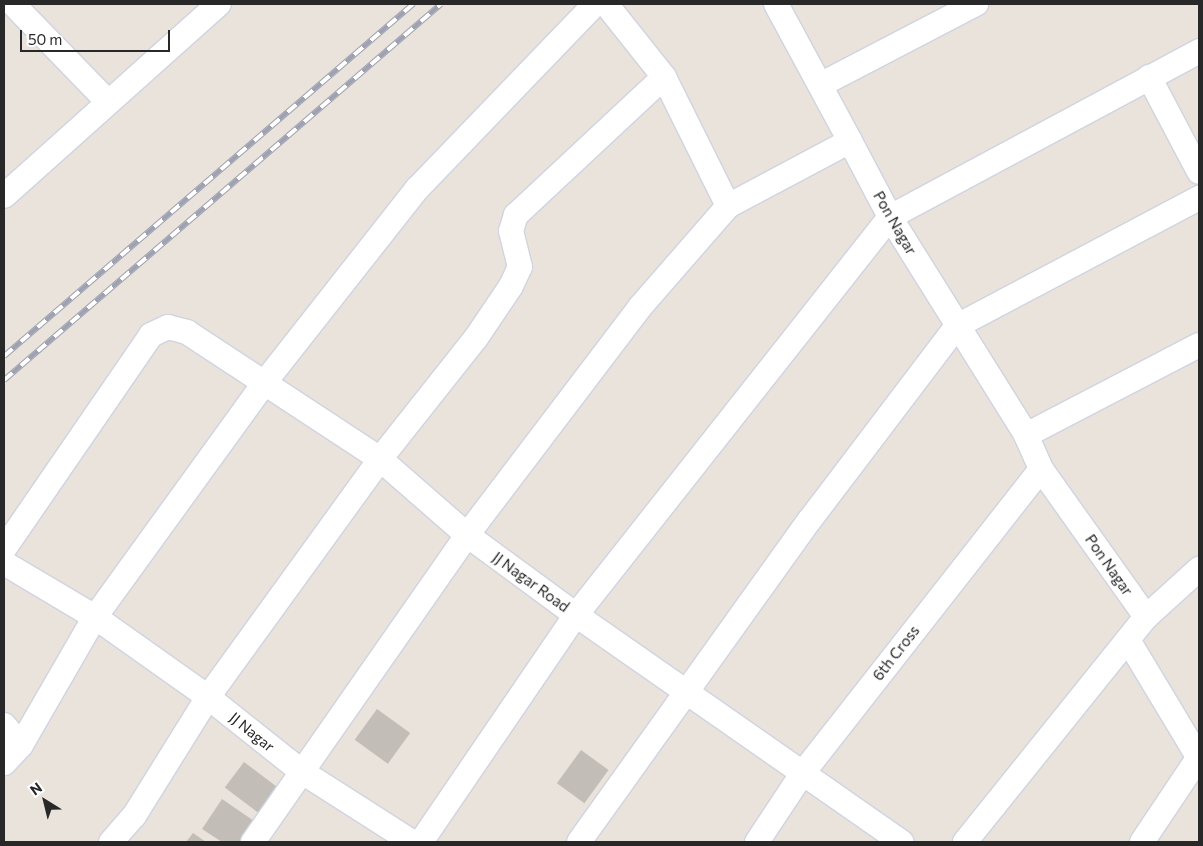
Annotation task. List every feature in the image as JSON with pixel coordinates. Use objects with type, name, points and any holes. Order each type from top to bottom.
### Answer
[{"type":"street","points":[[4,196],[107,101],[219,4]]},
{"type":"street","points":[[4,763],[21,745],[95,617],[265,382],[417,189],[595,4]]},
{"type":"street","points":[[606,4],[664,77],[728,206]]},
{"type":"street","name":"Pon Nagar","points":[[776,4],[822,84],[890,217],[1026,434],[1041,469],[1146,618]]},
{"type":"street","points":[[822,84],[976,4]]},
{"type":"street","points":[[12,7],[107,101]]},
{"type":"street","points":[[421,842],[576,615],[890,217],[1199,51]]},
{"type":"street","points":[[111,842],[134,816],[208,697],[380,459],[476,338],[511,286],[520,266],[511,232],[516,215],[664,77]]},
{"type":"street","points":[[1148,77],[1199,172]]},
{"type":"street","points":[[253,842],[467,535],[604,351],[728,206],[850,141]]},
{"type":"street","points":[[579,842],[684,692],[957,326],[1199,198]]},
{"type":"street","name":"JJ Nagar Road","points":[[4,549],[150,335],[168,327],[187,332],[380,459],[467,535],[576,615],[902,842]]},
{"type":"street","points":[[1026,434],[1199,345]]},
{"type":"street","name":"6th Cross","points":[[757,842],[802,774],[1041,469]]},
{"type":"street","name":"JJ Nagar","points":[[4,563],[95,617],[208,697],[301,771],[412,842]]},
{"type":"street","points":[[965,842],[1146,618],[1199,569]]},
{"type":"street","points":[[1128,640],[1199,758],[1142,842]]},
{"type":"street","points":[[4,725],[21,745]]},
{"type":"building","points":[[377,709],[410,733],[388,764],[355,740]]},
{"type":"building","points":[[581,750],[609,770],[584,803],[557,783]]},
{"type":"building","points":[[244,762],[279,788],[260,814],[225,788]]},
{"type":"building","points":[[222,799],[254,821],[240,842],[222,842],[202,829]]},
{"type":"building","points":[[193,833],[206,842],[186,842]]},
{"type":"railway","points":[[4,356],[413,4]]},
{"type":"railway","points":[[4,380],[441,4]]}]
